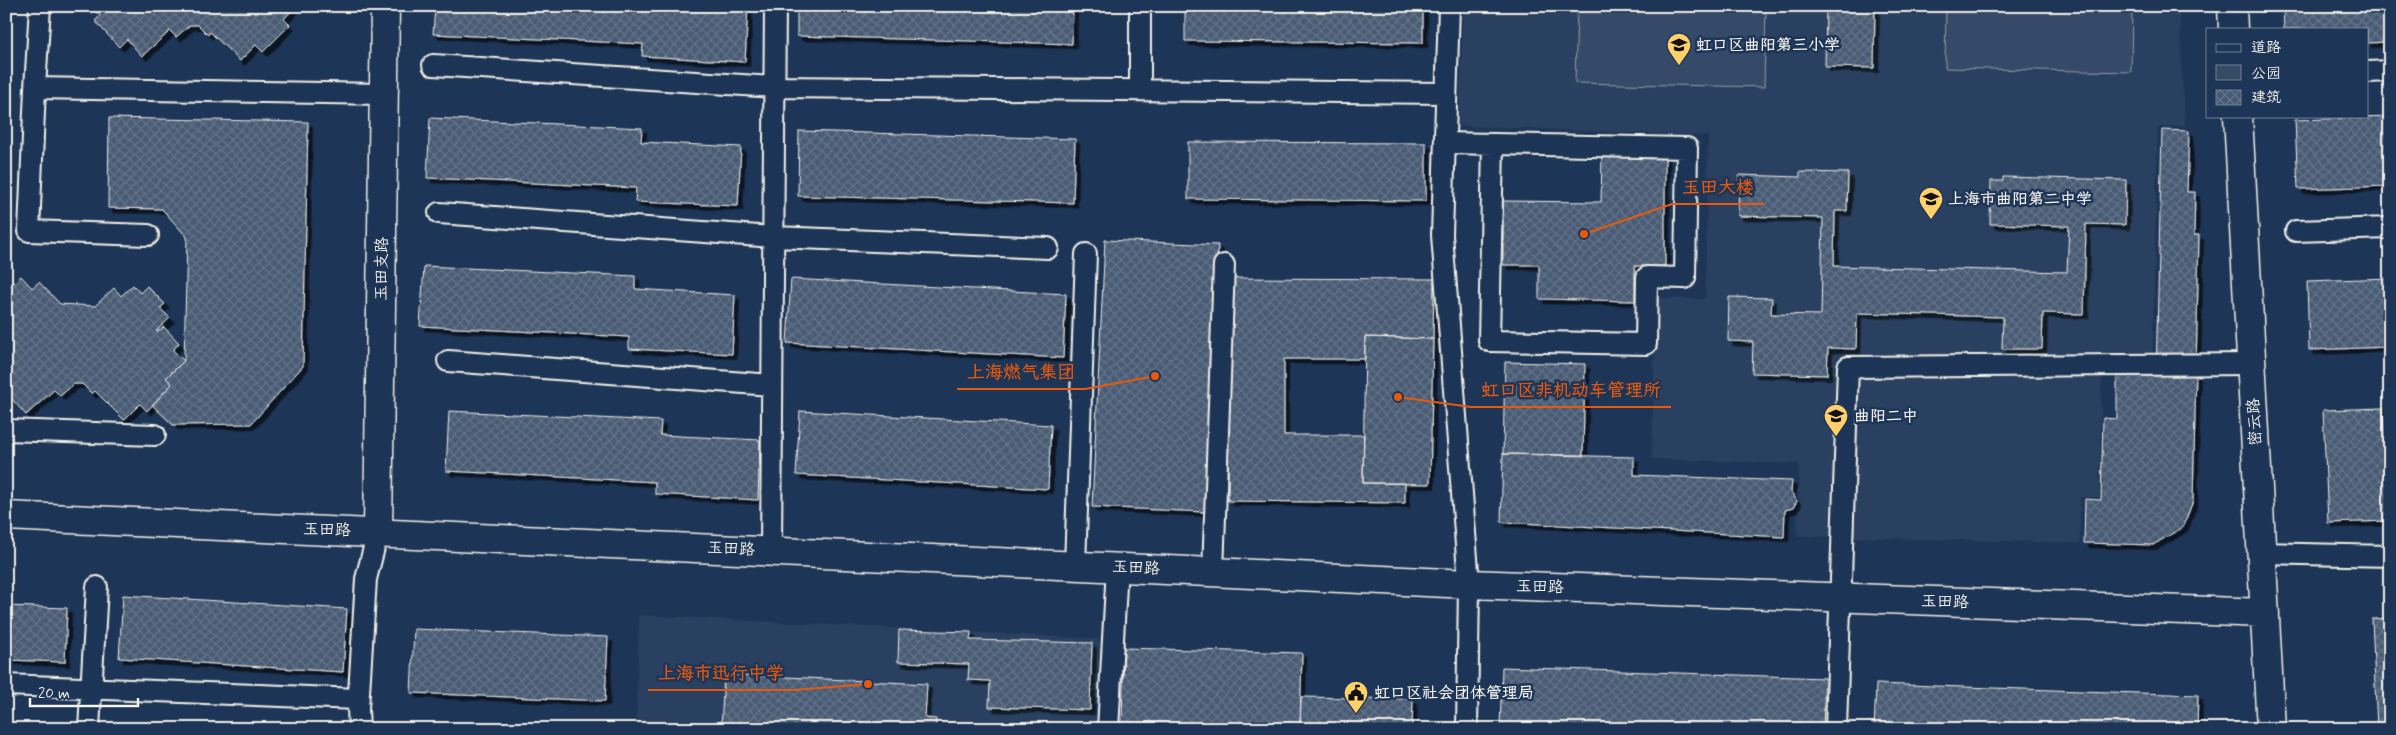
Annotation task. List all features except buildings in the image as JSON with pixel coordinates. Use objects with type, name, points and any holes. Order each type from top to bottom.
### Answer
[{"type":"street","name":"玉田支路","points":[[378,532],[385,6]]},
{"type":"street","points":[[2232,6],[2233,28]]},
{"type":"street","name":"密云路","points":[[2238,118],[2271,729]]},
{"type":"street","name":"玉田路","points":[[6,516],[1469,584],[2265,613]]},
{"type":"lane","points":[[40,6],[29,231],[148,236]]},
{"type":"lane","points":[[771,551],[775,6]]},
{"type":"lane","points":[[1140,6],[1140,90]]},
{"type":"lane","points":[[1449,6],[1442,235],[1469,584],[1467,729]]},
{"type":"lane","points":[[433,65],[775,87],[1446,92]]},
{"type":"lane","points":[[2368,72],[2390,71]]},
{"type":"lane","points":[[35,88],[384,94]]},
{"type":"lane","points":[[1445,143],[1687,148],[1685,278],[1647,277],[1646,344],[1489,341],[1492,144]]},
{"type":"lane","points":[[439,213],[774,237],[1048,248]]},
{"type":"lane","points":[[2296,231],[2390,228]]},
{"type":"lane","points":[[1075,566],[1086,254]]},
{"type":"lane","points":[[1214,572],[1224,265]]},
{"type":"lane","points":[[448,362],[772,385]]},
{"type":"lane","points":[[1836,729],[1848,367],[2252,364]]},
{"type":"lane","points":[[6,430],[155,435]]},
{"type":"lane","points":[[359,729],[358,699],[366,579],[378,532]]},
{"type":"lane","points":[[2262,553],[2390,556]]},
{"type":"lane","points":[[1108,729],[1117,568]]},
{"type":"lane","points":[[89,729],[97,587]]},
{"type":"lane","points":[[6,685],[358,699]]},
{"type":"shaded area","name":"上海市曲阳第二中学","points":[[1463,6],[2179,6],[2185,126],[2158,127],[2152,371],[2102,371],[2099,497],[2080,497],[2080,543],[1797,536],[1799,464],[1652,459],[1655,298],[1705,299],[1708,136],[1459,126]]},
{"type":"shaded area","points":[[639,615],[1100,639],[1096,729],[636,729]]},
{"type":"green space","points":[[1577,6],[1766,6],[1764,87],[1575,83]]},
{"type":"green space","points":[[1946,6],[2132,6],[2131,72],[1945,68]]},
{"type":"place","name":"虹口区曲阳第三小学","points":[[1679,66]]},
{"type":"place","name":"上海市曲阳第二中学","points":[[1931,220]]},
{"type":"place","name":"玉田大楼","points":[[1584,234]]},
{"type":"place","name":"上海燃气集团","points":[[1155,376]]},
{"type":"place","name":"虹口区非机动车管理所","points":[[1398,397]]},
{"type":"place","name":"曲阳二中","points":[[1836,437]]},
{"type":"place","name":"上海市迅行中学","points":[[868,684]]},
{"type":"place","name":"虹口区社会团体管理局","points":[[1356,714]]}]
